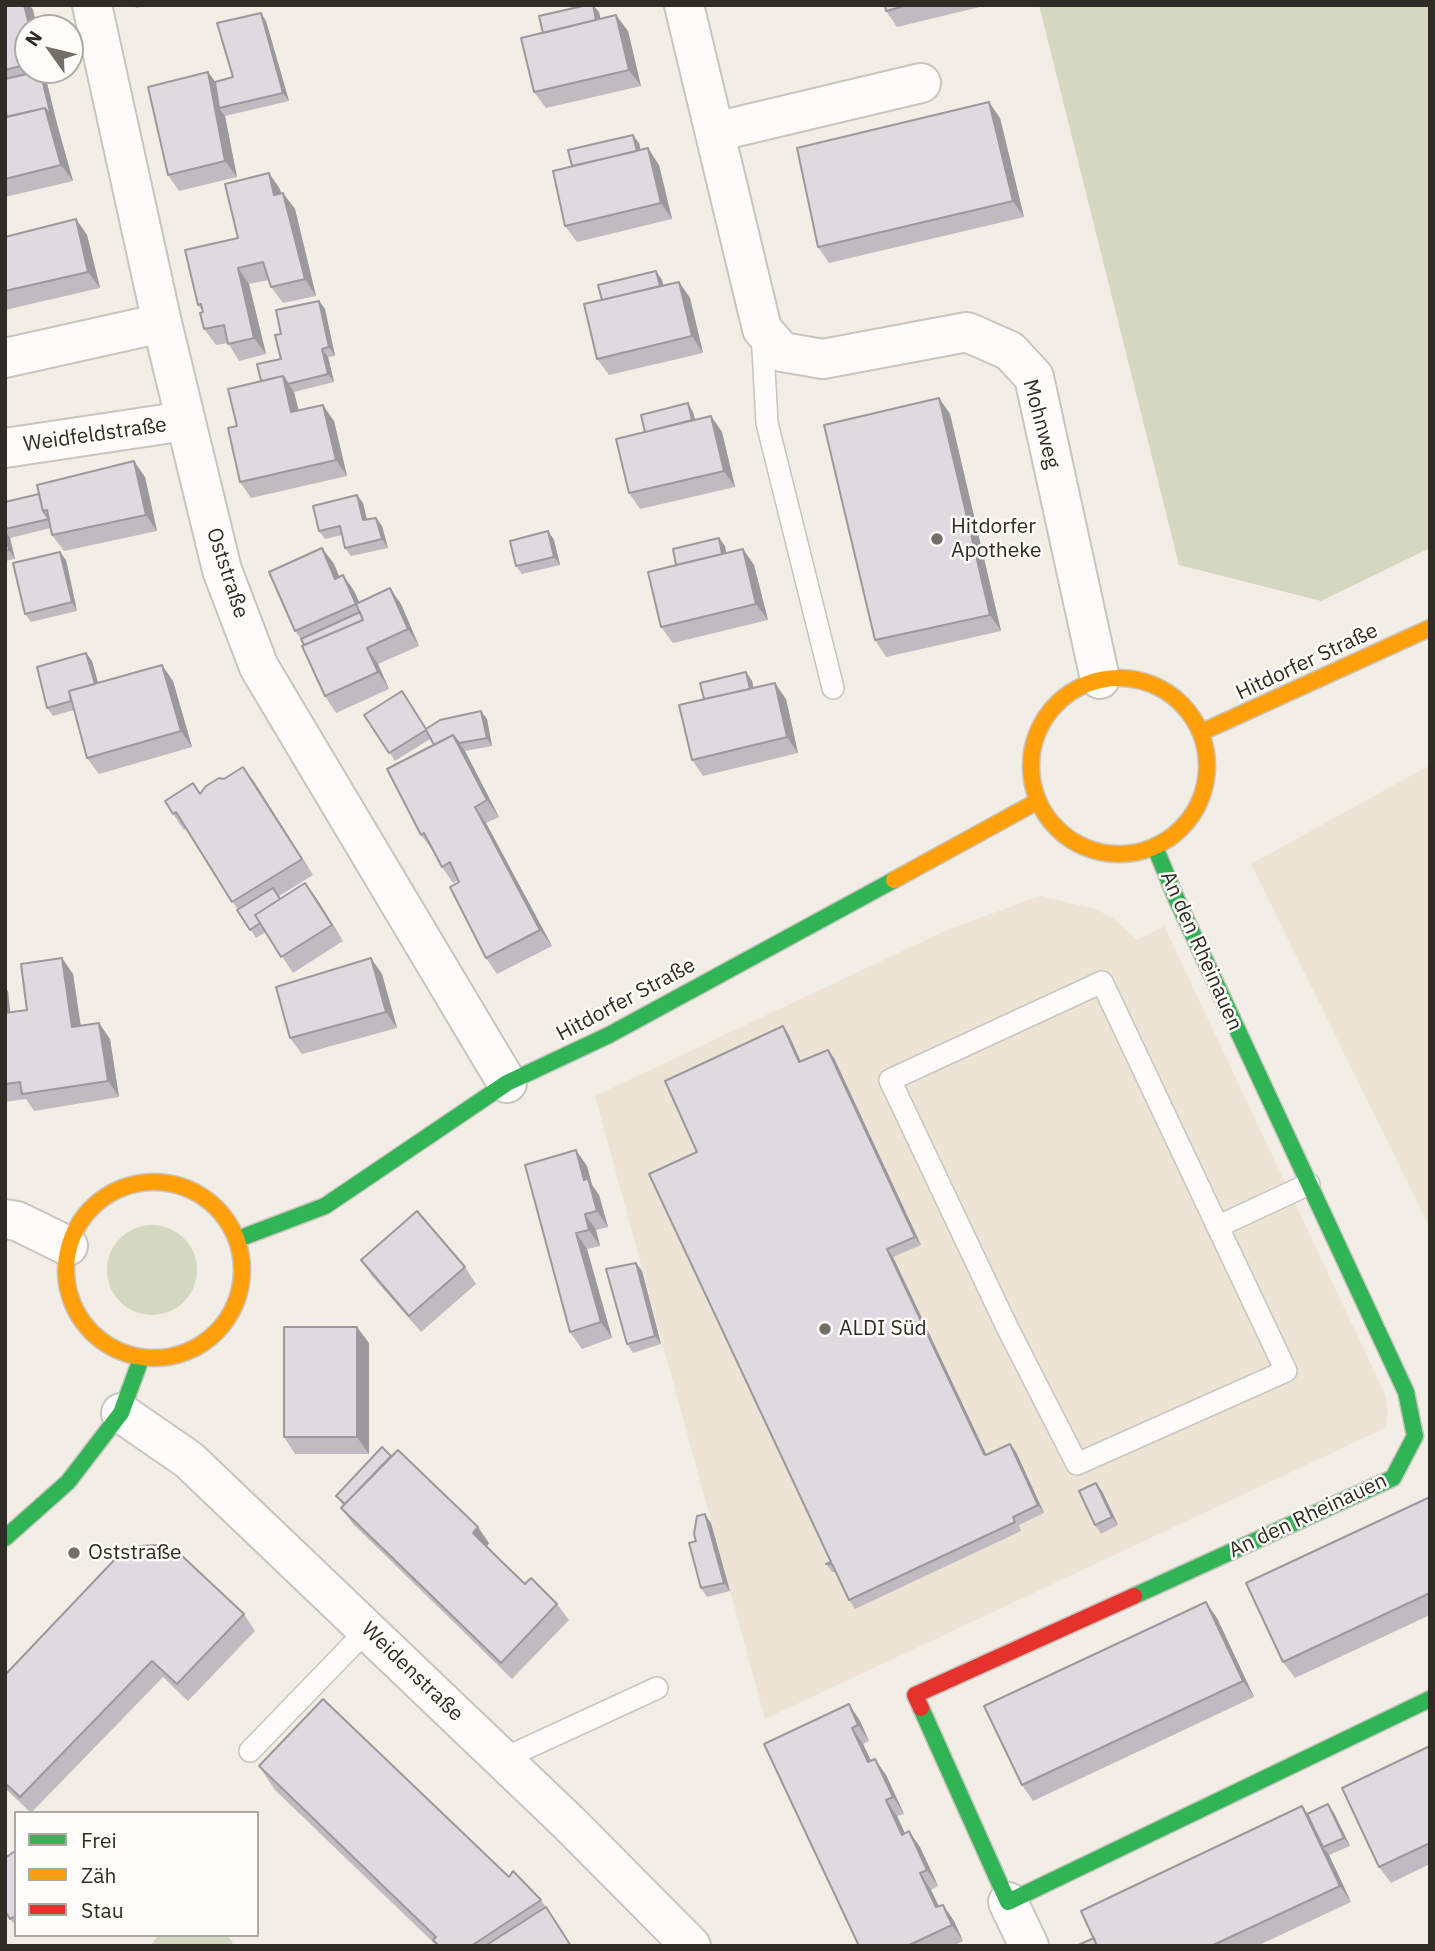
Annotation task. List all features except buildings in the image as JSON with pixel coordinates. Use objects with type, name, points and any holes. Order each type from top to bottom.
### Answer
[{"type":"street","name":"Oststraße","points":[[92,5],[162,323],[222,570],[259,667],[507,1083]]},
{"type":"street","points":[[684,5],[762,329]]},
{"type":"street","points":[[715,132],[921,83]]},
{"type":"street","points":[[5,358],[162,323]]},
{"type":"street","name":"Mohnweg","points":[[762,329],[782,352],[823,359],[967,332],[1010,351],[1034,377],[1100,680]]},
{"type":"street","name":"Weidfeldstraße","points":[[5,448],[185,421]]},
{"type":"street","name":"Hitdorfer Straße","points":[[1202,732],[1430,628]]},
{"type":"street","points":[[1131,678],[1160,687],[1185,706],[1202,732],[1208,758],[1206,786],[1196,811],[1178,832],[1155,847],[1128,854],[1100,853],[1074,842],[1053,825],[1038,801],[1031,771],[1035,740],[1048,713],[1071,691],[1100,680],[1131,678]]},
{"type":"street","name":"Hitdorfer Straße","points":[[238,1239],[325,1206],[507,1083],[609,1035],[1038,801]]},
{"type":"street","name":"An den Rheinauen","points":[[1029,1946],[915,1695],[1393,1478],[1415,1436],[1406,1392],[1176,898],[1155,847]]},
{"type":"street","points":[[151,1181],[187,1187],[218,1207],[238,1239],[243,1269],[239,1300],[224,1326],[200,1346],[172,1358],[141,1359],[106,1346],[79,1319],[65,1284],[68,1246],[85,1213],[114,1190],[151,1181]]},
{"type":"street","points":[[5,1219],[17,1221],[68,1246]]},
{"type":"street","points":[[5,1538],[68,1482],[121,1412],[141,1359]]},
{"type":"street","name":"Weidenstraße","points":[[121,1412],[190,1460],[503,1759],[691,1946]]},
{"type":"street","points":[[1008,1902],[1430,1699]]},
{"type":"lane","points":[[762,329],[767,423],[833,688]]},
{"type":"lane","points":[[1102,982],[1219,1226],[1286,1371],[1077,1464],[1007,1326],[890,1080],[1102,982]]},
{"type":"lane","points":[[1219,1226],[1309,1184]]},
{"type":"lane","points":[[250,1751],[367,1630]]},
{"type":"lane","points":[[503,1759],[657,1688]]},
{"type":"shaded area","points":[[1430,765],[1430,1228],[1251,864]]},
{"type":"shaded area","points":[[1040,896],[1095,909],[1113,918],[1137,940],[1164,926],[1385,1394],[1388,1412],[1385,1428],[765,1719],[595,1096],[949,929]]},
{"type":"green space","points":[[1039,5],[1430,5],[1430,548],[1321,601],[1179,565]]},
{"type":"green space","points":[[152,1225],[169,1228],[184,1238],[194,1253],[197,1270],[194,1287],[184,1302],[169,1312],[152,1315],[135,1312],[120,1302],[110,1287],[107,1270],[110,1253],[120,1238],[135,1228]]},
{"type":"green space","points":[[157,1937],[228,1937],[233,1942],[230,1946],[150,1946]]},
{"type":"traffic: fast","points":[[1134,1596],[1393,1478],[1415,1436],[1406,1392],[1176,898],[1155,847]]},
{"type":"traffic: fast","points":[[238,1239],[325,1206],[507,1083],[609,1035],[894,880]]},
{"type":"traffic: fast","points":[[5,1538],[68,1482],[121,1413],[141,1359]]},
{"type":"traffic: fast","points":[[921,1708],[1008,1902],[1430,1699]]},
{"type":"traffic: slow","points":[[1202,732],[1430,628]]},
{"type":"traffic: slow","points":[[1119,678],[1153,685],[1181,704],[1200,732],[1207,766],[1200,800],[1181,828],[1153,847],[1119,854],[1085,847],[1057,828],[1038,800],[1031,766],[1038,732],[1057,704],[1085,685],[1119,678]]},
{"type":"traffic: slow","points":[[894,880],[1038,801]]},
{"type":"traffic: slow","points":[[154,1182],[188,1188],[216,1208],[236,1236],[242,1270],[236,1304],[216,1332],[188,1352],[154,1358],[120,1352],[92,1332],[72,1304],[66,1270],[72,1236],[92,1208],[120,1188],[154,1182]]},
{"type":"traffic: jam","points":[[921,1708],[915,1695],[1134,1596]]},
{"type":"place","name":"Hitdorfer Apotheke","points":[[937,539]]},
{"type":"place","name":"ALDI Süd","points":[[825,1329]]},
{"type":"place","name":"Oststraße","points":[[74,1553]]}]
